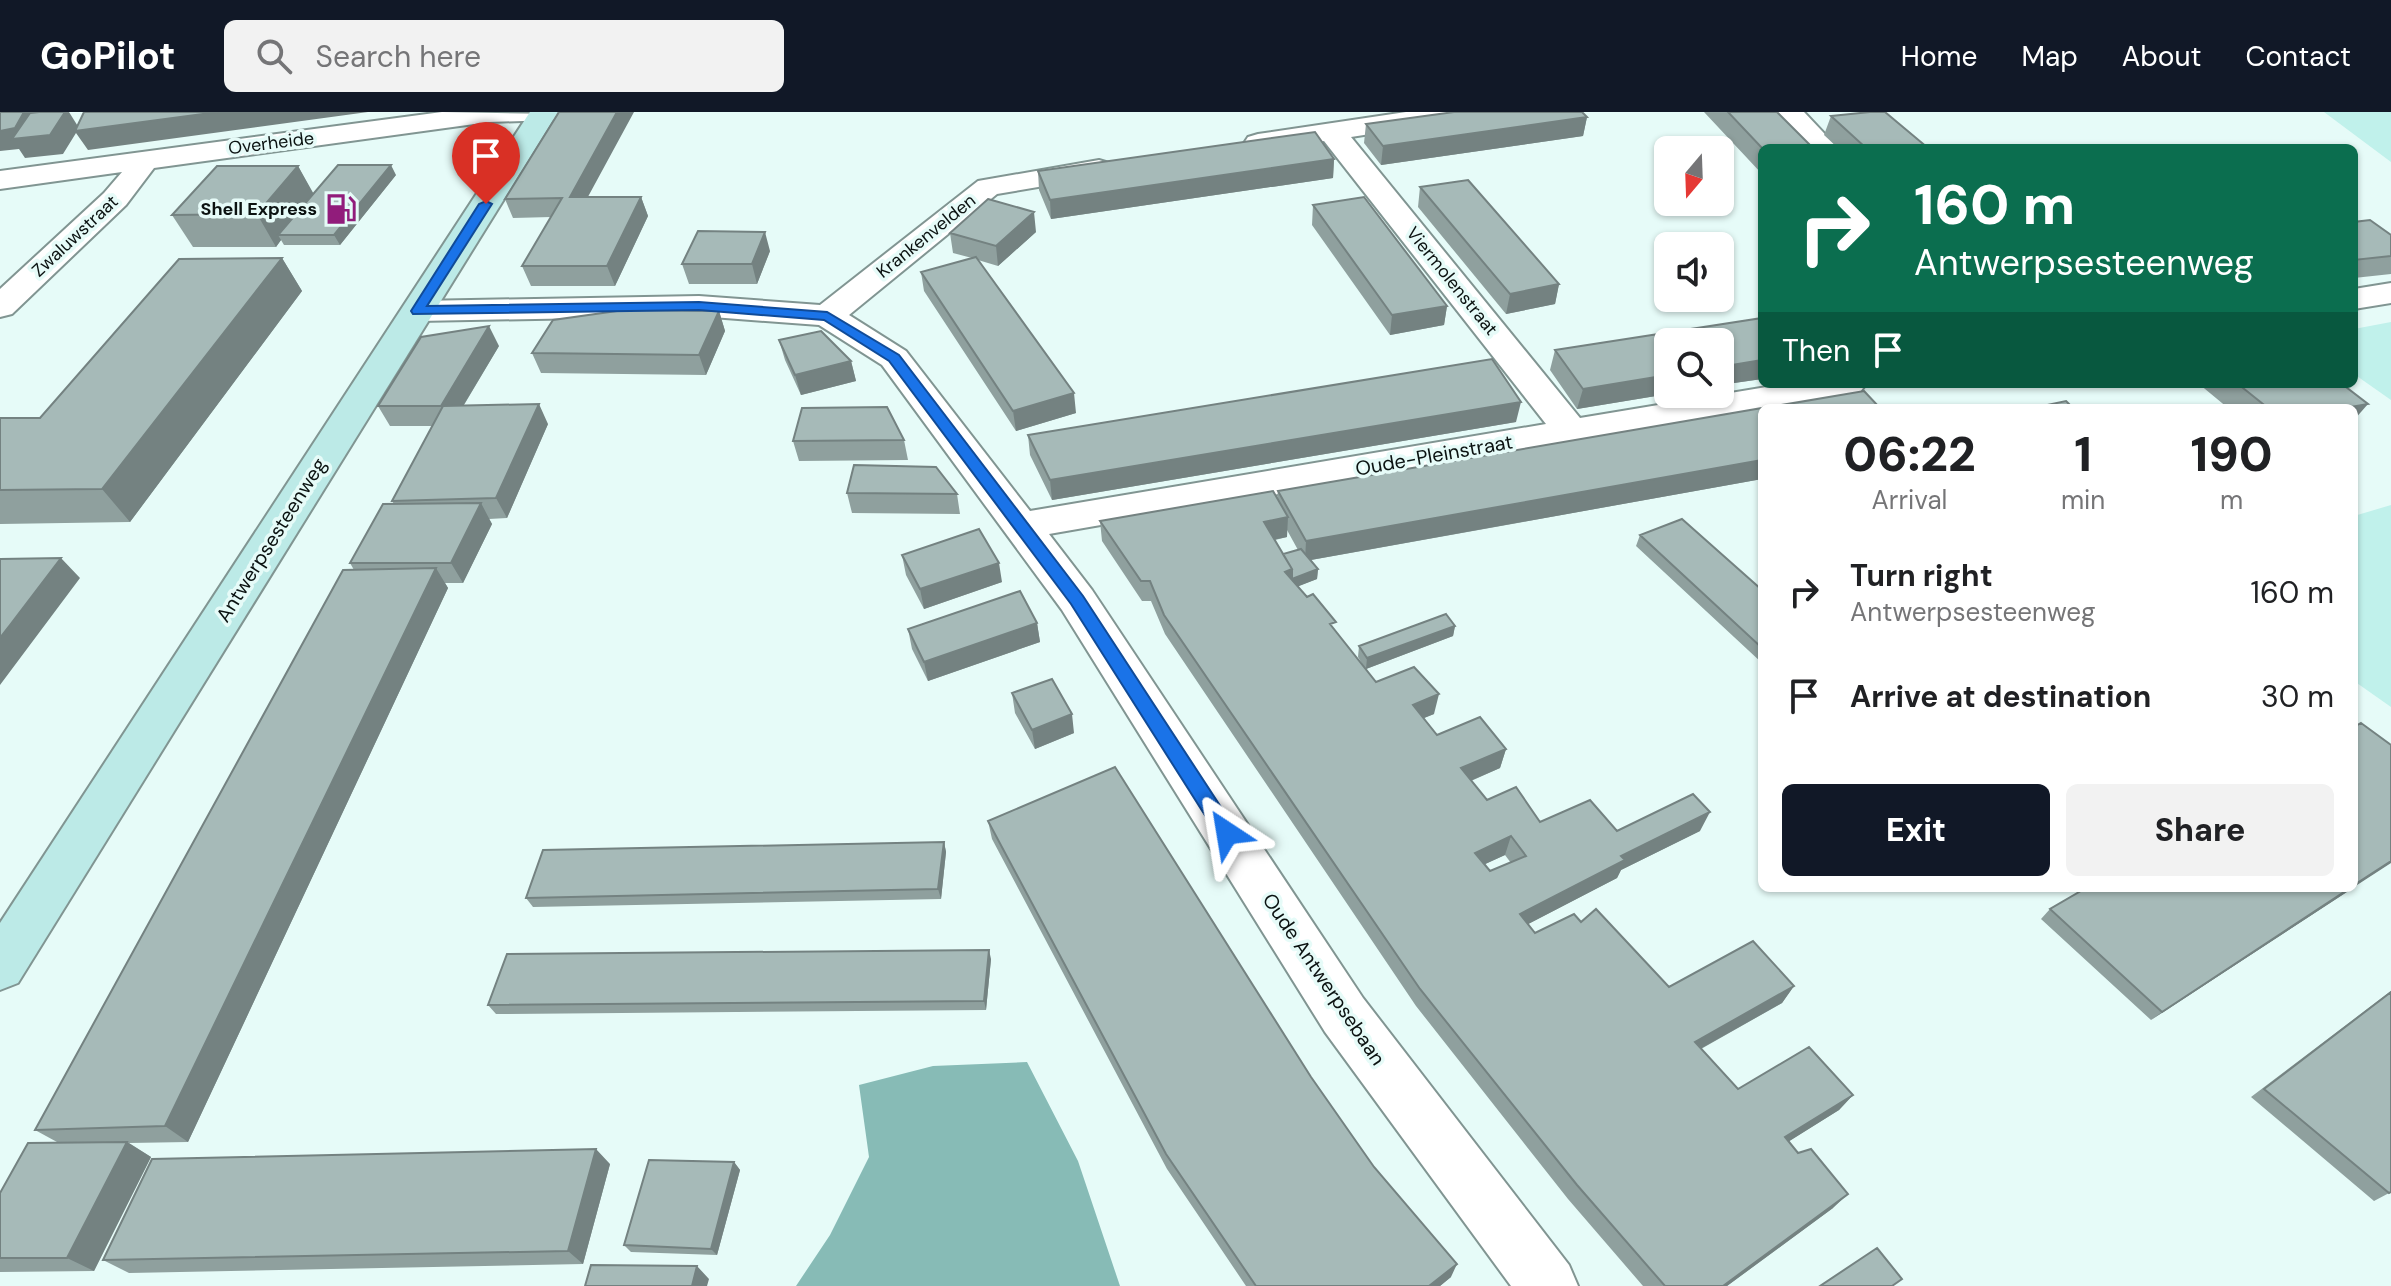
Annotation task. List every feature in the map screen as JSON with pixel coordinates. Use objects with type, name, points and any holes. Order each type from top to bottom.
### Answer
[{"type":"main road","name":"Antwerpsesteenweg","points":[[0,967],[543,113]]},
{"type":"street","points":[[1238,146],[1461,112]]},
{"type":"street","points":[[1788,112],[1820,144]]},
{"type":"street","name":"Overheide","points":[[0,180],[489,114],[543,113]]},
{"type":"street","name":"Viermolenstraat","points":[[1331,131],[1572,432]]},
{"type":"street","name":"Zwaluwstraat","points":[[0,307],[115,199],[137,173],[143,160]]},
{"type":"street","name":"Krankenvelden","points":[[827,316],[988,187],[1128,164]]},
{"type":"street","points":[[2358,298],[2391,293]]},
{"type":"street","name":"Oude Antwerpsebaan","points":[[418,311],[699,306],[827,316],[894,358],[1077,600],[1344,1015],[1548,1286]]},
{"type":"street","name":"Oude-Pleinstraat","points":[[1019,526],[1825,388]]},
{"type":"shaded area","points":[[2324,112],[2391,112],[2391,162]]},
{"type":"shaded area","points":[[2391,322],[2391,400],[2358,377],[2358,328]]},
{"type":"shaded area","points":[[2391,505],[2391,707],[2358,684],[2358,515]]},
{"type":"shaded area","points":[[1027,1062],[1078,1161],[1120,1286],[796,1286],[830,1235],[869,1157],[859,1085],[933,1066]]},
{"type":"building","points":[[0,112],[24,112],[15,128],[0,131]]},
{"type":"building","points":[[65,112],[50,135],[12,139],[30,113]]},
{"type":"building","points":[[84,112],[218,112],[75,131]]},
{"type":"building","points":[[559,112],[617,112],[570,197],[641,197],[607,266],[522,266],[562,198],[505,199]]},
{"type":"building","points":[[1454,112],[1582,112],[1587,117],[1383,146],[1366,124]]},
{"type":"building","points":[[1728,112],[1777,112],[1809,144],[1758,144]]},
{"type":"building","points":[[1885,112],[1923,144],[1862,144],[1831,116]]},
{"type":"building","points":[[1315,132],[1334,159],[1050,200],[1038,171]]},
{"type":"building","points":[[338,165],[391,165],[334,235],[278,235]]},
{"type":"building","points":[[217,166],[298,166],[257,214],[172,215]]},
{"type":"building","points":[[1468,180],[1559,284],[1510,294],[1420,187]]},
{"type":"building","points":[[1364,197],[1447,306],[1392,315],[1313,205]]},
{"type":"building","points":[[988,199],[1034,212],[996,246],[950,233]]},
{"type":"building","points":[[2370,220],[2391,235],[2391,256],[2358,260],[2358,222]]},
{"type":"building","points":[[698,231],[765,232],[752,264],[682,264]]},
{"type":"building","points":[[976,257],[1074,393],[1013,411],[921,272]]},
{"type":"building","points":[[282,258],[102,489],[0,490],[0,418],[40,418],[179,259]]},
{"type":"building","points":[[624,310],[719,311],[699,355],[532,353],[553,320]]},
{"type":"building","points":[[1758,319],[1758,361],[1734,365],[1734,328],[1697,328]]},
{"type":"building","points":[[489,326],[441,406],[378,406],[421,337]]},
{"type":"building","points":[[821,331],[851,361],[795,375],[779,340]]},
{"type":"building","points":[[1654,335],[1654,377],[1583,389],[1555,350]]},
{"type":"building","points":[[1492,359],[1521,402],[1050,480],[1028,435]]},
{"type":"building","points":[[2243,388],[2347,388],[2368,404],[2358,406],[2263,404]]},
{"type":"building","points":[[1864,391],[1876,404],[1788,404]]},
{"type":"building","points":[[539,404],[496,498],[392,501],[443,406]]},
{"type":"building","points":[[887,407],[904,440],[793,441],[802,408]]},
{"type":"building","points":[[1758,409],[1758,461],[1306,541],[1278,491]]},
{"type":"building","points":[[854,465],[936,467],[957,494],[847,493]]},
{"type":"building","points":[[1273,491],[1288,517],[1264,522],[1292,569],[1285,572],[1307,597],[1313,594],[1336,622],[1330,624],[1376,682],[1414,667],[1439,694],[1413,705],[1437,735],[1480,717],[1506,749],[1461,768],[1487,800],[1516,787],[1540,822],[1590,800],[1617,831],[1693,794],[1710,812],[1621,856],[1625,860],[1520,914],[1535,933],[1574,914],[1581,922],[1596,909],[1669,987],[1753,941],[1794,986],[1695,1042],[1738,1089],[1809,1047],[1853,1095],[1785,1137],[1798,1153],[1811,1149],[1848,1194],[1723,1286],[1665,1286],[1577,1185],[1420,989],[1164,615],[1150,581],[1141,581],[1100,521]],"holes":[[[1511,836],[1526,856],[1490,871],[1475,853]]]},
{"type":"building","points":[[481,503],[451,563],[350,563],[383,504]]},
{"type":"building","points":[[1682,519],[1758,586],[1758,644],[1640,535]]},
{"type":"building","points":[[979,529],[999,563],[920,589],[902,555]]},
{"type":"building","points":[[1301,549],[1318,569],[1292,579],[1292,569],[1283,554]]},
{"type":"building","points":[[61,558],[10,625],[0,638],[0,559]]},
{"type":"building","points":[[436,568],[165,1126],[35,1130],[343,570]]},
{"type":"building","points":[[1020,591],[1037,623],[924,662],[908,629]]},
{"type":"building","points":[[1446,614],[1455,626],[1367,658],[1359,646]]},
{"type":"building","points":[[1052,679],[1072,714],[1032,730],[1012,693]]},
{"type":"building","points":[[2361,723],[2391,745],[2391,861],[2358,882],[2358,725]]},
{"type":"building","points":[[1115,767],[1311,1077],[1374,1167],[1457,1264],[1429,1286],[1256,1286],[1166,1154],[988,821]]},
{"type":"building","points":[[944,842],[938,889],[526,898],[543,850]]},
{"type":"building","points":[[2079,892],[2344,892],[2162,1012],[2050,909]]},
{"type":"building","points":[[989,950],[984,1001],[488,1005],[507,954]]},
{"type":"building","points":[[2391,992],[2391,1192],[2389,1193],[2264,1089]]},
{"type":"building","points":[[127,1142],[67,1258],[0,1258],[0,1193],[28,1143]]},
{"type":"building","points":[[596,1149],[568,1251],[103,1260],[152,1159]]},
{"type":"building","points":[[649,1160],[734,1162],[711,1249],[624,1245]]},
{"type":"building","points":[[1877,1248],[1902,1279],[1892,1286],[1820,1286]]},
{"type":"building","points":[[591,1265],[697,1266],[692,1286],[585,1286]]},
{"type":"place","name":"Shell Express","points":[[341,209]]},
{"type":"route","points":[[486,204],[418,311],[699,306],[827,316],[894,358],[1077,600],[1227,833]]}]
